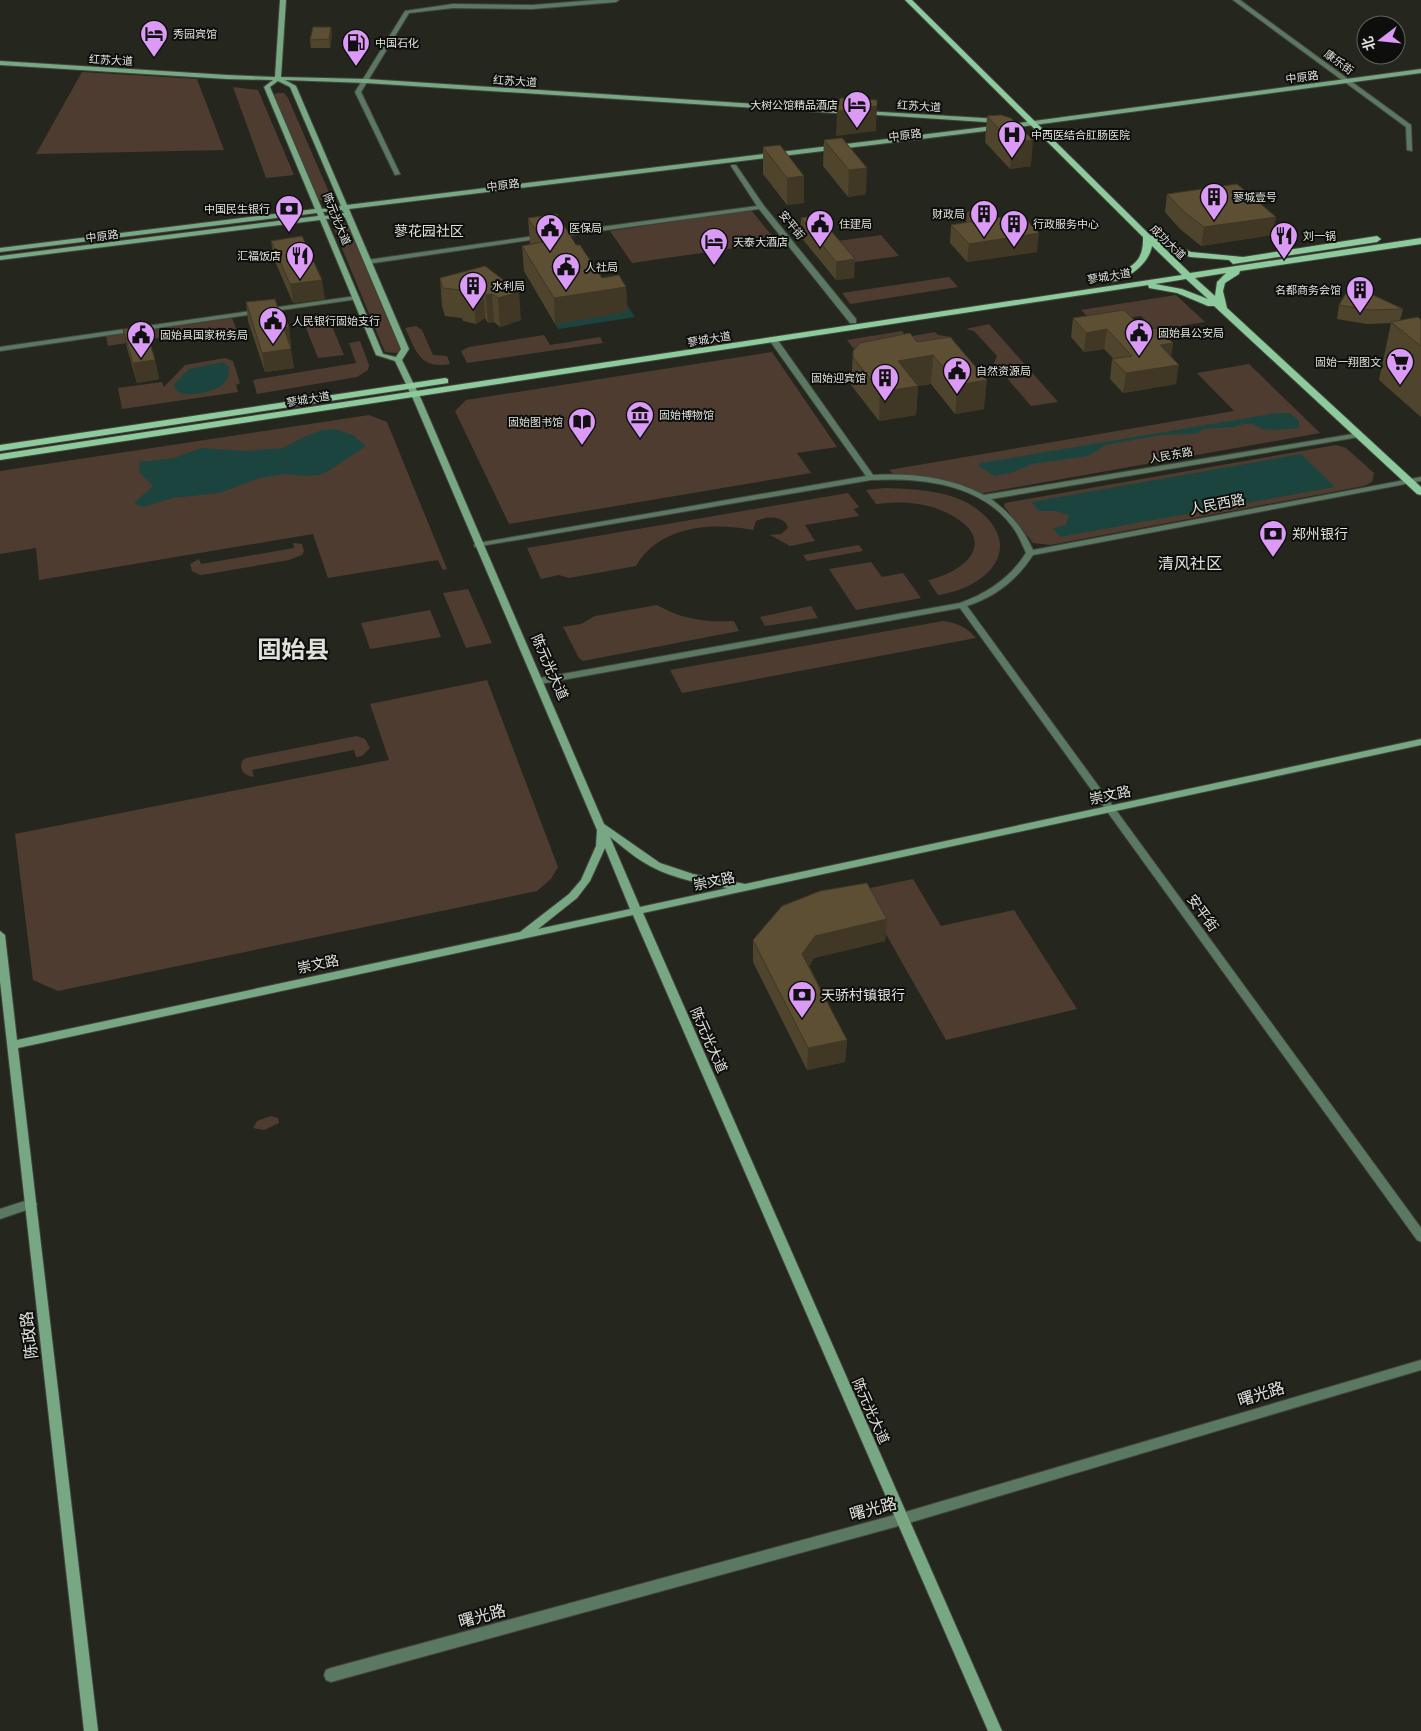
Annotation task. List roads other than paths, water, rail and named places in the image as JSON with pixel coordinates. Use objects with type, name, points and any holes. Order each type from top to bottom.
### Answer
[{"type":"main road","name":"陈元光大道","points":[[278,79],[283,0]]},
{"type":"main road","name":"成功大道","points":[[908,0],[1028,123],[1147,238],[1421,492]]},
{"type":"main road","name":"红苏大道","points":[[0,64],[366,82],[1028,123]]},
{"type":"main road","name":"中原路","points":[[0,258],[1007,127],[1421,71]]},
{"type":"main road","name":"陈元光大道","points":[[278,79],[293,86],[405,350],[398,360]]},
{"type":"main road","name":"陈元光大道","points":[[278,79],[267,87],[380,355],[398,360],[413,390],[478,544],[540,681],[638,911],[995,1731]]},
{"type":"main road","points":[[920,116],[941,122],[949,128],[947,132],[935,135]]},
{"type":"main road","name":"中原路","points":[[346,212],[1000,133],[1007,127]]},
{"type":"main road","name":"中原路","points":[[0,250],[322,215]]},
{"type":"main road","name":"蓼城大道","points":[[1246,264],[1421,233]]},
{"type":"main road","points":[[1111,284],[1143,262],[1147,254],[1147,238],[1190,254],[1246,264]]},
{"type":"main road","name":"蓼城大道","points":[[0,448],[774,341],[1183,272],[1421,241]]},
{"type":"main road","points":[[1224,311],[1217,290],[1218,285],[1246,264]]},
{"type":"main road","points":[[1111,284],[1170,288],[1224,311]]},
{"type":"main road","name":"蓼城大道","points":[[0,458],[413,390],[853,321],[1111,284]]},
{"type":"main road","name":"崇文路","points":[[13,1045],[1421,742]]},
{"type":"main road","points":[[602,827],[648,861],[661,867],[727,885],[749,887]]},
{"type":"main road","points":[[522,935],[573,896],[585,881],[601,846],[602,827]]},
{"type":"main road","name":"陈政路","points":[[0,935],[91,1731]]},
{"type":"street","points":[[397,174],[358,92],[366,82],[407,12],[454,6],[533,7],[616,0]]},
{"type":"street","name":"康乐街","points":[[1236,0],[1409,126],[1410,150]]},
{"type":"street","name":"安平街","points":[[734,166],[760,207],[853,321]]},
{"type":"street","points":[[367,262],[760,207]]},
{"type":"street","points":[[0,350],[356,298]]},
{"type":"street","points":[[774,341],[871,478]]},
{"type":"street","name":"人民东路","points":[[987,497],[1359,434]]},
{"type":"street","points":[[478,544],[871,478],[896,476],[939,482],[974,491],[987,497],[1010,518],[1025,538],[1030,553],[1017,570],[994,592],[962,605],[540,681]]},
{"type":"street","name":"人民西路","points":[[1030,553],[1421,479]]},
{"type":"street","name":"安平街","points":[[962,605],[1421,1237]]},
{"type":"street","points":[[0,1214],[31,1204]]},
{"type":"street","name":"曙光路","points":[[331,1675],[902,1519],[1421,1365]]},
{"type":"water","points":[[610,279],[635,317],[559,329],[555,324],[627,312]]},
{"type":"water","points":[[223,362],[229,367],[228,378],[219,387],[193,394],[186,394],[176,389],[174,384],[189,369]]},
{"type":"water","points":[[1277,413],[1290,413],[1299,421],[1299,428],[1273,430],[1262,429],[1253,424],[1244,424],[1234,427],[1203,429],[1198,433],[1192,434],[1161,435],[1106,445],[1088,456],[1032,464],[1014,472],[995,476],[978,466],[981,463]]},
{"type":"water","points":[[335,429],[353,435],[366,446],[330,470],[319,475],[285,474],[256,479],[220,493],[173,498],[143,507],[134,503],[153,486],[140,473],[139,462],[174,458],[201,448],[246,451],[283,448],[322,430]]},
{"type":"water","points":[[1301,454],[1335,487],[1060,537],[1053,528],[1066,525],[1069,515],[1056,511],[1039,511],[1031,502]]},
{"type":"place","name":"秀园宾馆","points":[[154,58]]},
{"type":"place","name":"中国石化","points":[[356,67]]},
{"type":"place","name":"大树公馆精品酒店","points":[[857,129]]},
{"type":"place","name":"中西医结合肛肠医院","points":[[1012,159]]},
{"type":"place","name":"蓼城壹号","points":[[1214,221]]},
{"type":"place","name":"中国民生银行","points":[[289,233]]},
{"type":"place","name":"财政局","points":[[984,238]]},
{"type":"place","name":"住建局","points":[[820,248]]},
{"type":"place","name":"行政服务中心","points":[[1014,248]]},
{"type":"place","name":"医保局","points":[[550,252]]},
{"type":"place","name":"刘一锅","points":[[1284,260]]},
{"type":"place","name":"天泰大酒店","points":[[714,266]]},
{"type":"place","name":"汇福饭店","points":[[300,280]]},
{"type":"place","name":"人社局","points":[[566,291]]},
{"type":"place","name":"水利局","points":[[473,310]]},
{"type":"place","name":"名都商务会馆","points":[[1360,314]]},
{"type":"place","name":"人民银行固始支行","points":[[273,345]]},
{"type":"place","name":"固始县公安局","points":[[1139,357]]},
{"type":"place","name":"固始县国家税务局","points":[[141,359]]},
{"type":"place","name":"固始一翔图文","points":[[1400,386]]},
{"type":"place","name":"自然资源局","points":[[957,395]]},
{"type":"place","name":"固始迎宾馆","points":[[885,402]]},
{"type":"place","name":"固始博物馆","points":[[640,439]]},
{"type":"place","name":"固始图书馆","points":[[582,446]]},
{"type":"place","name":"郑州银行","points":[[1273,558]]},
{"type":"place","name":"天骄村镇银行","points":[[802,1019]]},
{"type":"district","name":"蓼花园社区","points":[[429,231]]},
{"type":"district","name":"清风社区","points":[[1190,563]]},
{"type":"district","name":"固始县","points":[[293,649]]}]
